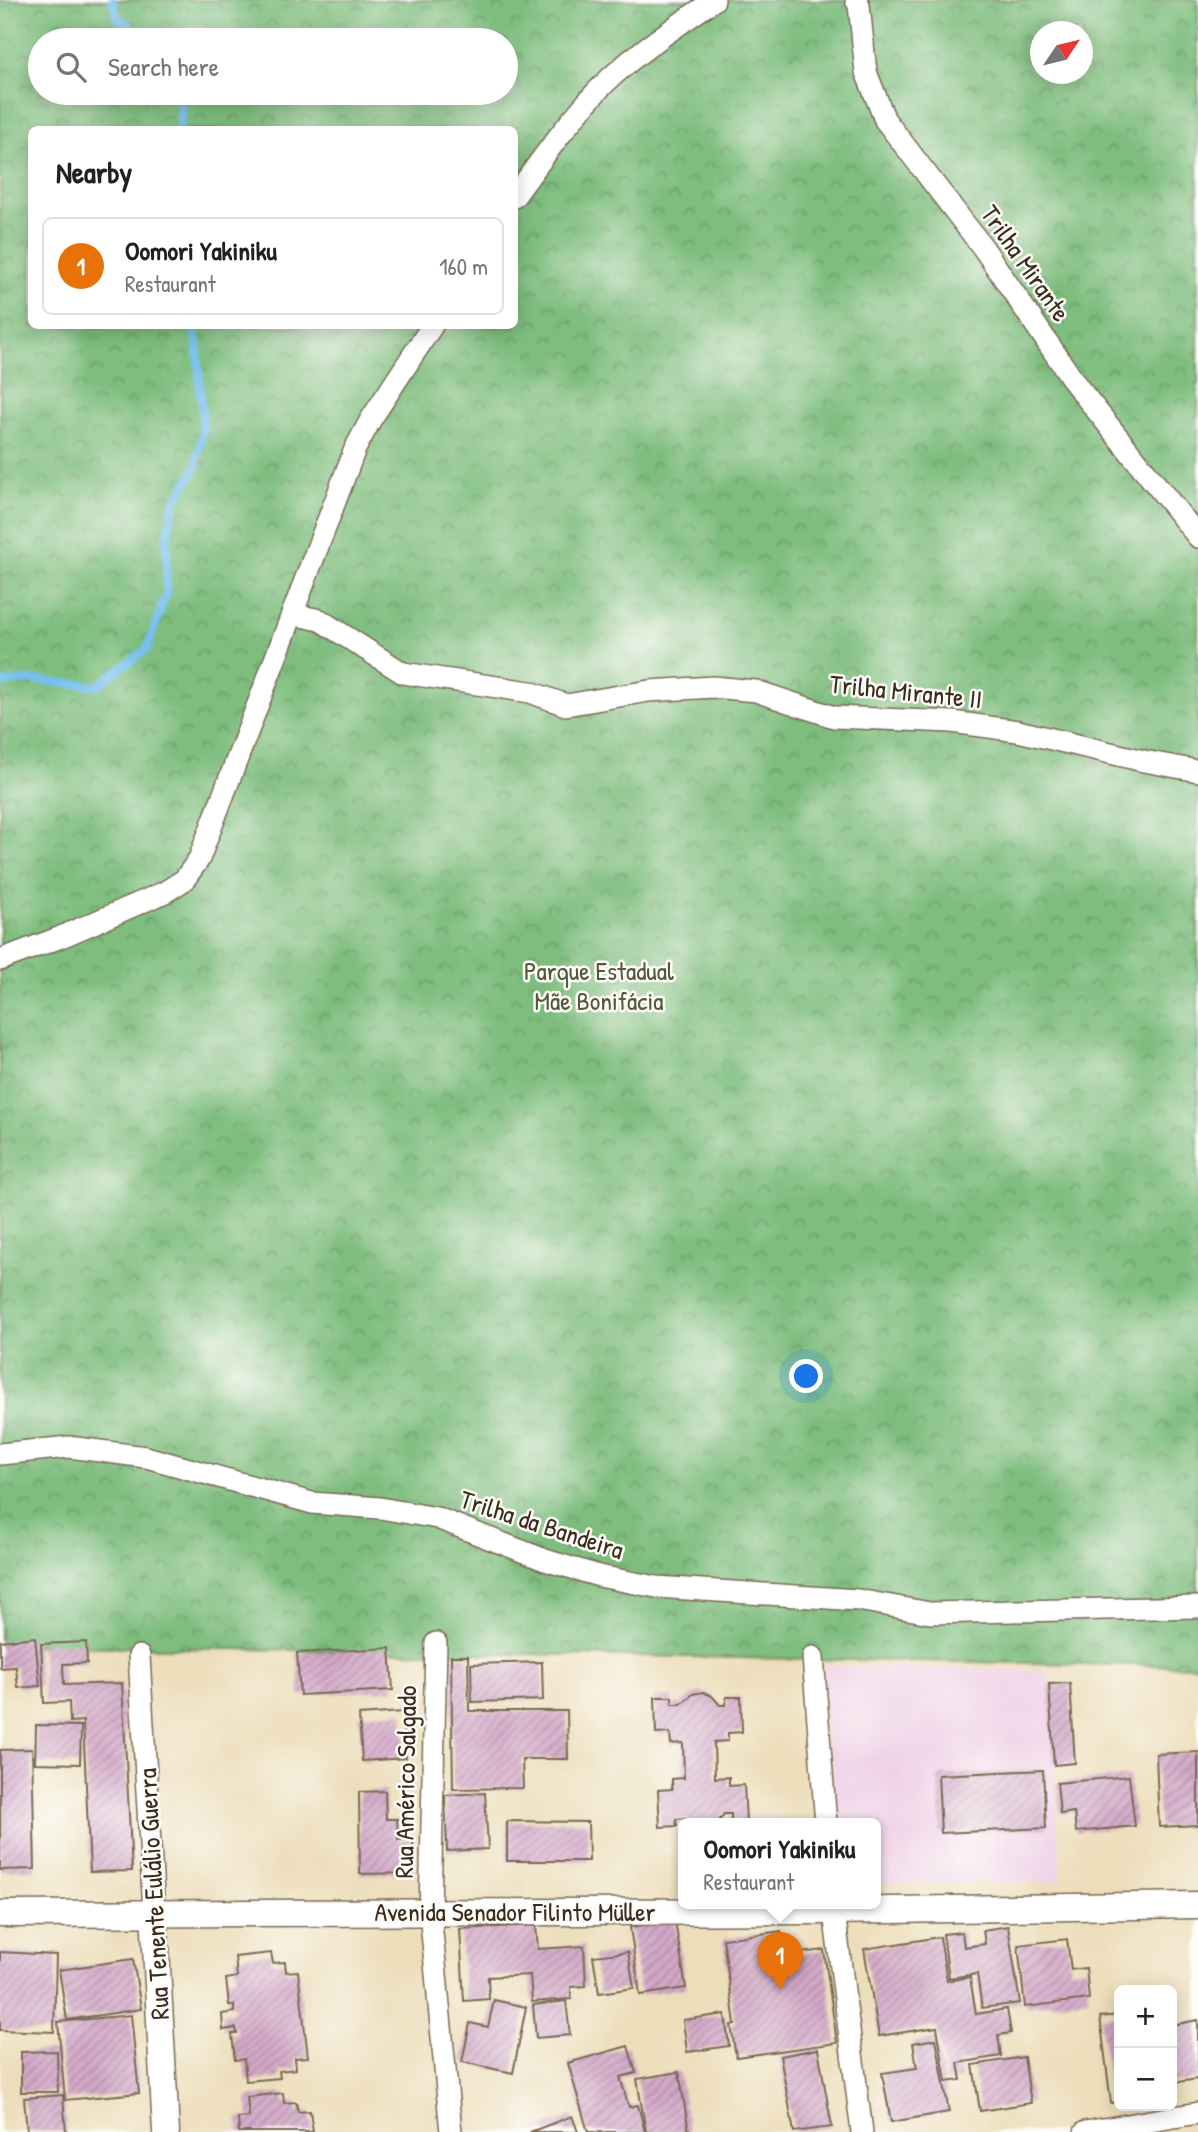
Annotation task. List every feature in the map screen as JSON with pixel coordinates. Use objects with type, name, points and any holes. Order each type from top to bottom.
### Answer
[{"type":"street","points":[[518,192],[562,131],[604,85],[638,56],[714,0]]},
{"type":"street","name":"Trilha Mirante","points":[[856,0],[859,5],[866,72],[885,120],[984,249],[1077,386],[1198,537]]},
{"type":"street","points":[[0,960],[154,897],[184,880],[199,859],[355,449],[371,419],[430,329]]},
{"type":"street","name":"Trilha Mirante II","points":[[292,614],[320,620],[403,673],[530,692],[566,705],[649,691],[713,687],[756,691],[834,717],[952,722],[1018,731],[1198,771]]},
{"type":"street","name":"Trilha da Bandeira","points":[[0,1454],[69,1447],[146,1457],[312,1503],[380,1508],[437,1518],[545,1560],[599,1576],[656,1587],[858,1600],[930,1613],[1198,1607]]},
{"type":"street","name":"Rua Américo Salgado","points":[[436,1643],[430,1911],[451,2132]]},
{"type":"street","name":"Rua Tenente Eulálio Guerra","points":[[139,1656],[166,2132]]},
{"type":"street","points":[[813,1657],[826,1818]]},
{"type":"street","name":"Avenida Senador Filinto Müller","points":[[881,1908],[1198,1905]]},
{"type":"street","name":"Avenida Senador Filinto Müller","points":[[0,1914],[699,1909]]},
{"type":"street","points":[[833,1909],[862,2132]]},
{"type":"street","points":[[1085,2132],[1198,2113]]},
{"type":"shaded area","points":[[823,1665],[1048,1671],[1061,1882],[881,1883],[881,1818],[831,1818]]},
{"type":"green space","name":"Parque Estadual Mãe Bonifácia","points":[[0,0],[1198,0],[1198,1666],[0,1645]]},
{"type":"building","points":[[35,1637],[40,1686],[18,1688],[16,1667],[0,1668],[0,1641]]},
{"type":"building","points":[[86,1642],[87,1663],[63,1664],[64,1685],[122,1683],[132,1871],[90,1872],[83,1721],[70,1722],[69,1702],[44,1703],[41,1644]]},
{"type":"building","points":[[390,1648],[393,1690],[300,1695],[297,1653]]},
{"type":"building","points":[[451,1656],[468,1656],[469,1711],[567,1711],[568,1759],[522,1759],[523,1788],[453,1789]]},
{"type":"building","points":[[542,1662],[543,1700],[472,1702],[471,1664]]},
{"type":"building","points":[[1070,1683],[1075,1763],[1054,1765],[1049,1684]]},
{"type":"building","points":[[703,1692],[712,1696],[720,1705],[726,1705],[726,1697],[741,1697],[742,1732],[728,1733],[728,1741],[714,1742],[715,1778],[729,1777],[729,1786],[744,1785],[746,1818],[731,1818],[731,1814],[724,1814],[721,1818],[678,1818],[677,1826],[660,1827],[658,1790],[672,1789],[672,1779],[684,1778],[683,1743],[671,1744],[670,1733],[656,1734],[655,1697],[672,1697],[672,1704],[681,1704],[693,1694]]},
{"type":"building","points":[[403,1712],[406,1758],[362,1761],[359,1715]]},
{"type":"building","points":[[36,1725],[81,1726],[80,1764],[35,1763]]},
{"type":"building","points":[[32,1749],[35,1869],[0,1870],[0,1750]]},
{"type":"building","points":[[1198,1752],[1198,1825],[1159,1827],[1156,1754]]},
{"type":"building","points":[[1043,1770],[1046,1828],[941,1833],[938,1775]]},
{"type":"building","points":[[1129,1776],[1135,1826],[1076,1832],[1074,1812],[1060,1814],[1057,1783]]},
{"type":"building","points":[[385,1791],[386,1819],[397,1819],[398,1840],[413,1839],[414,1873],[360,1874],[359,1792]]},
{"type":"building","points":[[485,1793],[488,1849],[447,1851],[445,1795]]},
{"type":"building","points":[[507,1821],[588,1822],[589,1861],[507,1861]]},
{"type":"building","points":[[675,1921],[686,1988],[640,1995],[630,1927]]},
{"type":"building","points":[[536,1925],[538,1949],[584,1946],[586,1986],[571,1987],[571,1999],[532,2002],[530,1975],[488,1977],[489,1999],[464,2001],[460,1929]]},
{"type":"building","points":[[1008,1926],[1020,2003],[982,2008],[977,1974],[949,1978],[943,1934],[962,1932],[964,1947],[985,1944],[983,1930]]},
{"type":"building","points":[[781,1931],[785,1955],[824,1950],[837,2043],[736,2057],[731,2025],[735,2024],[723,1939]]},
{"type":"building","points":[[940,1937],[947,1981],[970,1977],[976,2014],[1007,2009],[1011,2033],[998,2035],[1001,2056],[958,2063],[961,2080],[946,2082],[937,2027],[879,2036],[864,1949]]},
{"type":"building","points":[[1067,1939],[1071,1970],[1086,1968],[1089,1999],[1025,2007],[1018,1945]]},
{"type":"building","points":[[0,1952],[56,1955],[54,2032],[0,2030]]},
{"type":"building","points":[[628,1952],[634,1988],[599,1993],[593,1956]]},
{"type":"building","points":[[271,1953],[273,1963],[285,1962],[286,1972],[298,1971],[308,2057],[295,2058],[296,2069],[279,2071],[280,2078],[246,2081],[244,2059],[235,2060],[232,2034],[237,2034],[236,2028],[223,2030],[222,2014],[234,2012],[234,2005],[229,2005],[226,1979],[237,1977],[235,1957]]},
{"type":"building","points":[[133,1959],[141,2009],[67,2020],[59,1970]]},
{"type":"building","points":[[494,2000],[526,2007],[513,2073],[462,2062],[470,2023],[488,2027]]},
{"type":"building","points":[[566,2001],[570,2035],[536,2038],[533,2005]]},
{"type":"building","points":[[725,2014],[729,2046],[687,2052],[683,2020]]},
{"type":"building","points":[[131,2015],[139,2093],[65,2100],[58,2022]]},
{"type":"building","points":[[1114,2016],[1114,2103],[1111,2103],[1100,2017]]},
{"type":"building","points":[[1198,2020],[1198,2079],[1177,2082],[1177,2024]]},
{"type":"building","points":[[936,2039],[949,2112],[891,2122],[882,2073],[917,2068],[913,2043]]},
{"type":"building","points":[[628,2046],[636,2073],[620,2077],[629,2107],[638,2105],[645,2132],[588,2132],[568,2063]]},
{"type":"building","points":[[818,2049],[832,2127],[794,2132],[780,2056]]},
{"type":"building","points":[[57,2051],[58,2092],[21,2092],[21,2052]]},
{"type":"building","points":[[1024,2057],[1031,2103],[980,2111],[973,2065]]},
{"type":"building","points":[[679,2072],[689,2132],[646,2132],[637,2079]]},
{"type":"building","points":[[283,2093],[284,2103],[296,2102],[298,2112],[310,2111],[313,2132],[239,2132],[238,2118],[249,2117],[247,2097]]},
{"type":"building","points":[[63,2095],[66,2132],[27,2132],[24,2098]]},
{"type":"building","points":[[572,2116],[578,2132],[530,2132]]},
{"type":"waterway","points":[[112,0],[117,17],[132,28]]},
{"type":"waterway","points":[[179,126],[180,105]]},
{"type":"waterway","points":[[0,683],[32,680],[97,686],[147,649],[166,595],[167,536],[175,501],[196,468],[203,429],[197,340],[193,329]]},
{"type":"place","name":"Oomori Yakiniku","points":[[780,1990]]}]
